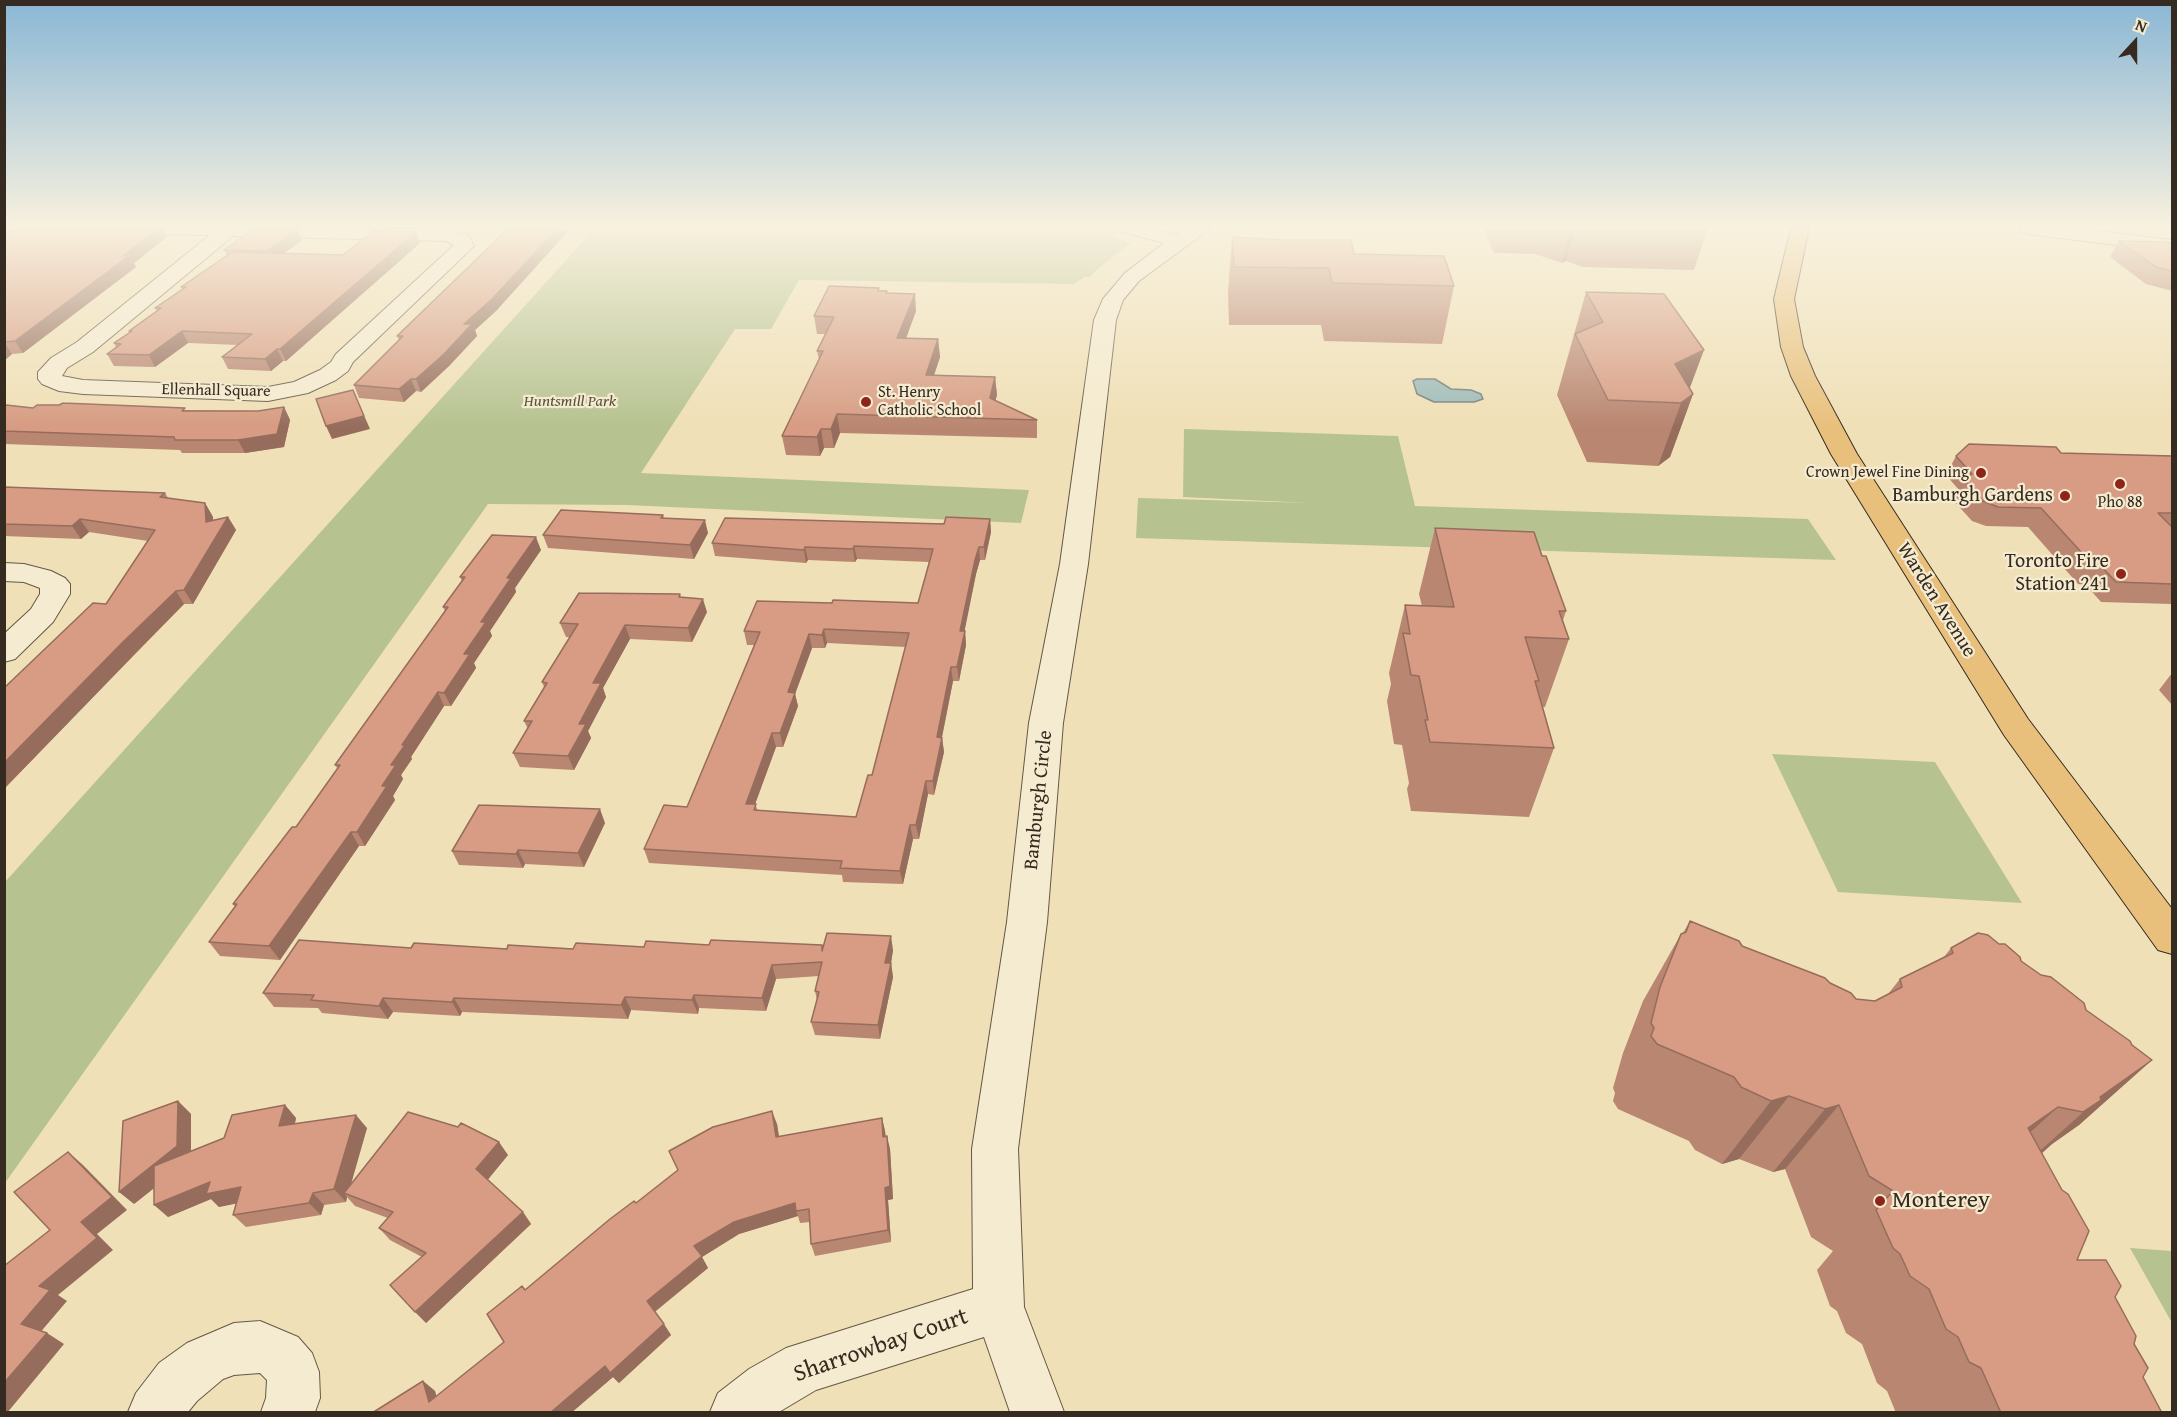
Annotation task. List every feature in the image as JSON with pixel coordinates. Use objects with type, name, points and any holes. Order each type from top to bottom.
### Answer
[{"type":"main road","name":"Warden Avenue","points":[[1785,294],[1792,347],[1803,376],[1833,435],[2016,727],[2172,938]]},
{"type":"street","name":"Ellenhall Square","points":[[150,294],[85,347],[59,363],[50,372],[50,379],[59,384],[94,387],[268,394],[300,388],[328,375],[340,366],[344,359],[413,294]]},
{"type":"street","name":"Bamburgh Circle","points":[[1037,1413],[999,1307],[995,1149],[1027,922],[1046,723],[1074,564],[1105,320],[1117,294]]},
{"type":"street","points":[[4,572],[41,577],[55,584],[56,594],[42,615],[4,652]]},
{"type":"street","name":"Sharrowbay Court","points":[[737,1413],[768,1388],[805,1367],[999,1307]]},
{"type":"street","points":[[155,1413],[178,1382],[206,1361],[234,1349],[260,1347],[280,1355],[292,1372],[293,1398],[288,1413]]},
{"type":"green space","name":"Huntsmill Park","points":[[535,294],[791,294],[771,329],[735,329],[641,473],[1029,490],[1021,523],[627,505],[488,504],[5,1183],[5,882]]},
{"type":"green space","points":[[1184,429],[1398,436],[1415,506],[1808,519],[1836,560],[1136,538],[1138,498],[1310,503],[1183,497]]},
{"type":"green space","points":[[1772,754],[1935,762],[2022,903],[1838,892]]},
{"type":"green space","points":[[2130,1248],[2172,1251],[2172,1323]]},
{"type":"water","points":[[1435,379],[1451,389],[1471,390],[1481,394],[1483,399],[1474,402],[1434,402],[1417,394],[1413,381]]},
{"type":"building","points":[[4,294],[78,294],[15,341],[4,342]]},
{"type":"building","points":[[175,294],[344,294],[280,349],[265,359],[222,357],[252,334],[182,331],[149,355],[107,354],[121,344],[114,343],[161,308],[155,308]]},
{"type":"building","points":[[440,294],[497,294],[464,324],[472,324],[444,354],[416,379],[411,379],[399,389],[354,385],[403,336],[397,336]]},
{"type":"building","points":[[825,294],[915,294],[897,338],[938,339],[926,375],[995,377],[990,398],[1037,420],[837,414],[831,429],[821,429],[817,437],[782,436],[823,351],[817,351],[834,317],[814,316]]},
{"type":"building","points":[[1587,294],[1664,294],[1704,350],[1675,364],[1693,394],[1681,403],[1608,400],[1575,334],[1603,322]]},
{"type":"building","points":[[353,390],[364,416],[326,426],[316,399]]},
{"type":"building","points":[[63,403],[185,408],[182,411],[258,411],[284,407],[277,434],[238,440],[175,440],[174,437],[4,431],[4,406],[6,405],[33,408],[37,405]]},
{"type":"building","points":[[1969,444],[2056,447],[2061,453],[2172,456],[2172,513],[2158,513],[2172,527],[2172,584],[2116,582],[2100,565],[2092,564],[2041,508],[1998,507],[1983,501],[1965,480],[1972,474],[1956,456]]},
{"type":"building","points":[[4,487],[165,493],[160,497],[205,503],[206,522],[228,517],[184,590],[176,591],[4,763],[4,688],[93,603],[106,604],[155,530],[80,519],[72,526],[4,524]]},
{"type":"building","points":[[561,510],[663,515],[661,518],[705,520],[690,545],[543,535]]},
{"type":"building","points":[[946,517],[990,519],[984,547],[979,547],[975,560],[960,631],[965,631],[957,667],[951,667],[937,737],[942,738],[933,781],[926,781],[916,825],[910,825],[900,871],[840,868],[842,861],[644,849],[664,805],[687,807],[760,632],[744,631],[757,601],[832,603],[833,600],[918,603],[933,549],[854,546],[853,549],[805,547],[804,550],[712,543],[725,518],[944,524]],"holes":[[[824,629],[909,633],[872,775],[868,775],[856,817],[754,810],[756,804],[746,804],[772,733],[780,733],[795,693],[788,692],[809,634],[822,635]]]},
{"type":"building","points":[[1435,528],[1534,532],[1542,556],[1546,556],[1566,611],[1559,611],[1569,639],[1525,637],[1539,681],[1535,681],[1554,748],[1430,742],[1419,676],[1411,675],[1403,633],[1410,634],[1405,605],[1454,607]]},
{"type":"building","points":[[492,535],[536,537],[507,578],[511,578],[481,622],[486,622],[464,654],[470,654],[444,693],[438,692],[402,745],[405,745],[391,765],[396,765],[382,786],[387,786],[357,832],[351,832],[269,946],[209,942],[237,904],[233,904],[292,827],[296,827],[340,765],[335,765],[448,607],[443,607],[465,577],[460,577]]},
{"type":"building","points":[[579,593],[680,594],[679,597],[703,599],[688,628],[625,625],[593,683],[601,683],[579,724],[586,724],[568,756],[513,753],[532,721],[524,721],[547,683],[542,682],[578,624],[560,623]]},
{"type":"building","points":[[479,805],[600,809],[578,853],[518,850],[516,854],[452,851]]},
{"type":"building","points":[[1690,921],[1739,941],[1742,946],[1825,978],[1830,983],[1851,993],[1856,999],[1875,1001],[1902,987],[1900,979],[1953,953],[1951,948],[1978,933],[1988,935],[1999,944],[2005,944],[2020,957],[2021,961],[2041,975],[2051,977],[2084,1003],[2086,1010],[2130,1041],[2152,1060],[2083,1112],[2058,1107],[2028,1128],[2062,1190],[2068,1194],[2089,1231],[2077,1260],[2106,1260],[2121,1286],[2115,1297],[2136,1336],[2134,1344],[2148,1368],[2143,1377],[2162,1413],[2001,1413],[1981,1368],[1969,1362],[1958,1337],[1946,1329],[1929,1289],[1910,1276],[1900,1254],[1893,1248],[1876,1210],[1893,1191],[1869,1176],[1839,1105],[1825,1109],[1789,1096],[1771,1101],[1741,1087],[1734,1077],[1657,1044],[1651,1036],[1654,1028],[1651,1023],[1660,987],[1681,934],[1686,932]]},
{"type":"building","points":[[827,933],[891,936],[885,963],[891,963],[878,1025],[811,1022],[819,992],[815,991],[822,962],[772,965],[762,998],[694,995],[692,1000],[625,997],[621,1005],[454,998],[452,1002],[383,998],[379,1006],[311,1000],[314,995],[263,993],[299,940],[411,948],[414,943],[507,949],[508,945],[573,949],[576,943],[644,947],[646,941],[709,945],[711,940],[822,945],[822,951]]},
{"type":"building","points":[[178,1101],[177,1146],[119,1192],[123,1121]]},
{"type":"building","points":[[285,1105],[279,1126],[356,1115],[334,1189],[313,1193],[309,1203],[233,1215],[241,1187],[206,1194],[210,1182],[154,1205],[154,1166],[224,1138],[232,1115]]},
{"type":"building","points":[[772,1111],[776,1137],[882,1118],[883,1137],[887,1136],[890,1186],[885,1188],[888,1230],[811,1244],[809,1209],[796,1211],[795,1203],[734,1222],[694,1246],[702,1256],[647,1301],[664,1324],[610,1373],[605,1366],[550,1413],[372,1413],[423,1381],[429,1402],[504,1342],[487,1314],[522,1286],[525,1290],[610,1219],[634,1201],[636,1203],[678,1170],[669,1151],[713,1127]]},
{"type":"building","points":[[408,1112],[458,1127],[461,1123],[499,1142],[476,1169],[523,1212],[415,1312],[390,1285],[426,1253],[379,1228],[393,1212],[344,1193]]},
{"type":"building","points":[[68,1152],[112,1197],[81,1222],[97,1238],[39,1286],[50,1290],[21,1324],[47,1333],[4,1383],[4,1266],[50,1230],[14,1192]]},
{"type":"place","name":"St. Henry Catholic School","points":[[866,402]]},
{"type":"place","name":"Crown Jewel Fine Dining","points":[[1981,473]]},
{"type":"place","name":"Pho 88","points":[[2120,484]]},
{"type":"place","name":"Bamburgh Gardens","points":[[2065,496]]},
{"type":"place","name":"Toronto Fire Station 241","points":[[2121,574]]},
{"type":"place","name":"Monterey","points":[[1880,1201]]}]
